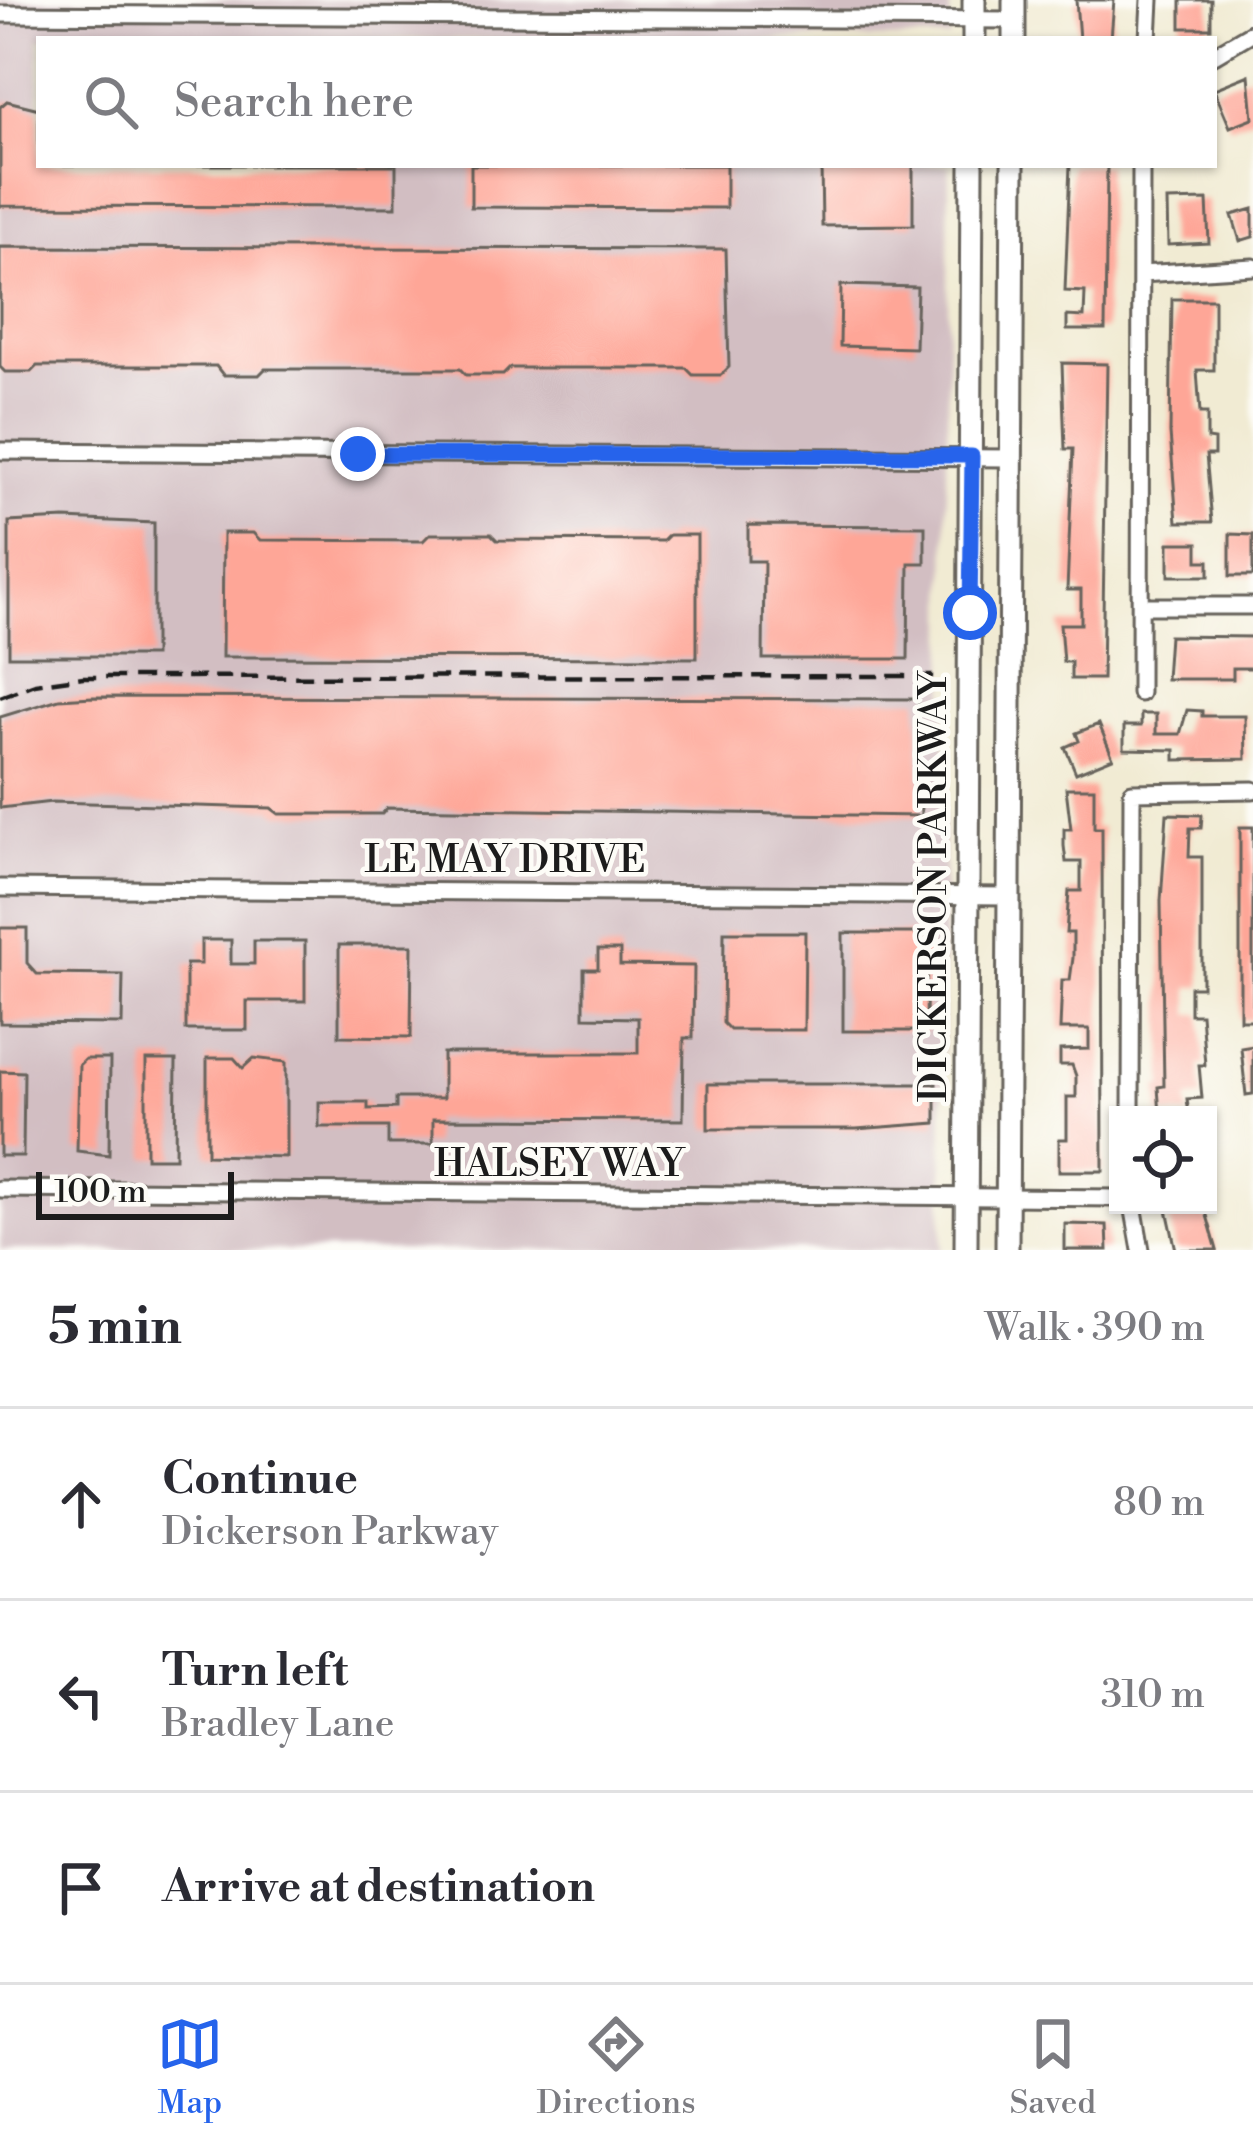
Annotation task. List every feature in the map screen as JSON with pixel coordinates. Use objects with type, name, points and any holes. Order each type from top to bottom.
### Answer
[{"type":"main road","name":"DICKERSON PARKWAY","points":[[966,1250],[972,168]]},
{"type":"main road","name":"DICKERSON PARKWAY","points":[[1007,1250],[1012,168]]},
{"type":"street","points":[[1148,36],[1150,0]]},
{"type":"street","points":[[0,14],[1014,20]]},
{"type":"street","points":[[1217,53],[1253,32]]},
{"type":"street","points":[[1140,693],[1141,168]]},
{"type":"street","points":[[1141,274],[1253,267]]},
{"type":"street","points":[[0,452],[1010,458]]},
{"type":"street","points":[[1141,606],[1253,606]]},
{"type":"street","points":[[1131,1106],[1132,792],[1253,790]]},
{"type":"street","name":"LE MAY DRIVE","points":[[0,888],[1009,896]]},
{"type":"street","name":"HALSEY WAY","points":[[0,1189],[1109,1198]]},
{"type":"street","points":[[1135,1214],[1141,1250]]},
{"type":"shaded area","points":[[0,0],[950,0],[950,36],[36,36],[36,168],[949,168],[942,1250],[0,1250]]},
{"type":"building","points":[[1076,0],[1114,0],[1111,36],[1079,36]]},
{"type":"building","points":[[1181,0],[1211,0],[1211,28],[1181,28]]},
{"type":"building","points":[[1249,75],[1253,118],[1230,127],[1217,88]]},
{"type":"building","points":[[7,101],[36,108],[36,168],[396,168],[396,207],[0,206],[0,107]]},
{"type":"building","points":[[471,168],[726,168],[726,208],[471,207]]},
{"type":"building","points":[[821,168],[913,168],[913,225],[822,226]]},
{"type":"building","points":[[1070,168],[1107,168],[1105,330],[1067,330],[1067,316],[1084,317],[1085,292],[1065,291]]},
{"type":"building","points":[[1207,200],[1209,243],[1168,245],[1167,201]]},
{"type":"building","points":[[1253,209],[1253,237],[1240,241],[1232,215]]},
{"type":"building","points":[[0,247],[726,249],[729,367],[721,375],[693,375],[686,368],[510,368],[503,375],[466,375],[460,369],[265,369],[259,375],[223,375],[216,366],[37,366],[31,372],[5,372],[0,367]]},
{"type":"building","points":[[841,285],[917,287],[915,348],[840,346]]},
{"type":"building","points":[[1172,299],[1214,299],[1214,370],[1197,370],[1200,413],[1207,413],[1207,439],[1214,440],[1214,455],[1206,455],[1212,522],[1177,522],[1170,433]]},
{"type":"building","points":[[1062,363],[1107,364],[1102,679],[1071,679],[1071,662],[1063,662],[1060,624],[1081,624],[1081,590],[1067,590],[1073,449],[1065,449]]},
{"type":"building","points":[[9,522],[154,523],[154,656],[9,656]]},
{"type":"building","points":[[748,525],[925,526],[925,563],[909,563],[908,659],[763,659],[764,561],[748,561]]},
{"type":"building","points":[[223,533],[253,533],[260,540],[423,541],[430,534],[491,534],[497,540],[663,541],[669,535],[697,535],[697,658],[222,657]]},
{"type":"building","points":[[1230,534],[1253,535],[1253,576],[1230,576]]},
{"type":"building","points":[[1169,543],[1198,543],[1198,561],[1209,561],[1209,576],[1169,576]]},
{"type":"building","points":[[1169,636],[1253,637],[1253,668],[1233,668],[1233,679],[1166,679]]},
{"type":"building","points":[[59,699],[918,699],[921,816],[387,808],[382,814],[279,814],[271,808],[52,802],[0,808],[0,717]]},
{"type":"building","points":[[1187,710],[1202,711],[1202,716],[1245,716],[1246,759],[1175,760],[1175,750],[1124,749],[1124,726],[1141,726],[1141,714],[1156,714],[1156,734],[1180,734]]},
{"type":"building","points":[[1099,724],[1113,758],[1076,773],[1065,747],[1079,741],[1076,733]]},
{"type":"building","points":[[1066,788],[1094,788],[1094,828],[1102,828],[1103,1171],[1059,1171],[1059,1139],[1067,1139],[1067,1097],[1076,1097],[1076,1076],[1072,1065],[1060,1065],[1060,1050],[1089,1049],[1089,1029],[1060,1029],[1062,980],[1070,980],[1073,958],[1073,933],[1066,933],[1069,891],[1081,891],[1081,862],[1066,862],[1064,829],[1071,829]]},
{"type":"building","points":[[1167,814],[1202,815],[1201,828],[1190,828],[1189,857],[1202,857],[1202,987],[1190,987],[1190,1014],[1201,1014],[1205,1065],[1199,1065],[1202,1098],[1187,1099],[1188,1106],[1159,1106],[1158,1087],[1164,1086],[1161,901]]},
{"type":"building","points":[[1240,827],[1253,827],[1253,1020],[1240,1020]]},
{"type":"building","points":[[0,928],[27,928],[27,963],[37,974],[123,975],[122,1024],[0,1023]]},
{"type":"building","points":[[724,932],[805,932],[804,1030],[730,1030],[723,1023]]},
{"type":"building","points":[[843,933],[927,933],[926,1031],[843,1031]]},
{"type":"building","points":[[201,940],[231,940],[231,964],[254,964],[254,941],[305,941],[305,1001],[247,1001],[247,1030],[186,1030],[186,964],[201,964]]},
{"type":"building","points":[[339,945],[412,945],[411,1037],[339,1036]]},
{"type":"building","points":[[598,950],[620,950],[620,965],[694,966],[693,1038],[684,1038],[683,1120],[433,1119],[433,1144],[388,1144],[388,1127],[319,1127],[319,1102],[368,1102],[368,1109],[396,1108],[396,1098],[443,1098],[443,1053],[638,1053],[638,1018],[584,1017],[584,969],[598,969]]},
{"type":"building","points":[[1253,1046],[1253,1094],[1246,1095],[1241,1048]]},
{"type":"building","points":[[207,1058],[234,1058],[243,1068],[254,1058],[286,1062],[286,1157],[207,1155]]},
{"type":"building","points":[[85,1059],[110,1059],[109,1155],[77,1151],[79,1065]]},
{"type":"building","points":[[146,1060],[176,1060],[175,1158],[146,1158]]},
{"type":"building","points":[[0,1071],[24,1072],[23,1156],[0,1156]]},
{"type":"building","points":[[708,1084],[936,1084],[936,1123],[856,1129],[708,1129]]},
{"type":"building","points":[[1168,1214],[1207,1214],[1217,1250],[1176,1250]]},
{"type":"building","points":[[1065,1224],[1107,1225],[1108,1250],[1065,1250]]},
{"type":"railway","points":[[0,697],[35,684],[83,677],[935,676]]},
{"type":"route","points":[[358,454],[972,456],[970,613]]}]
